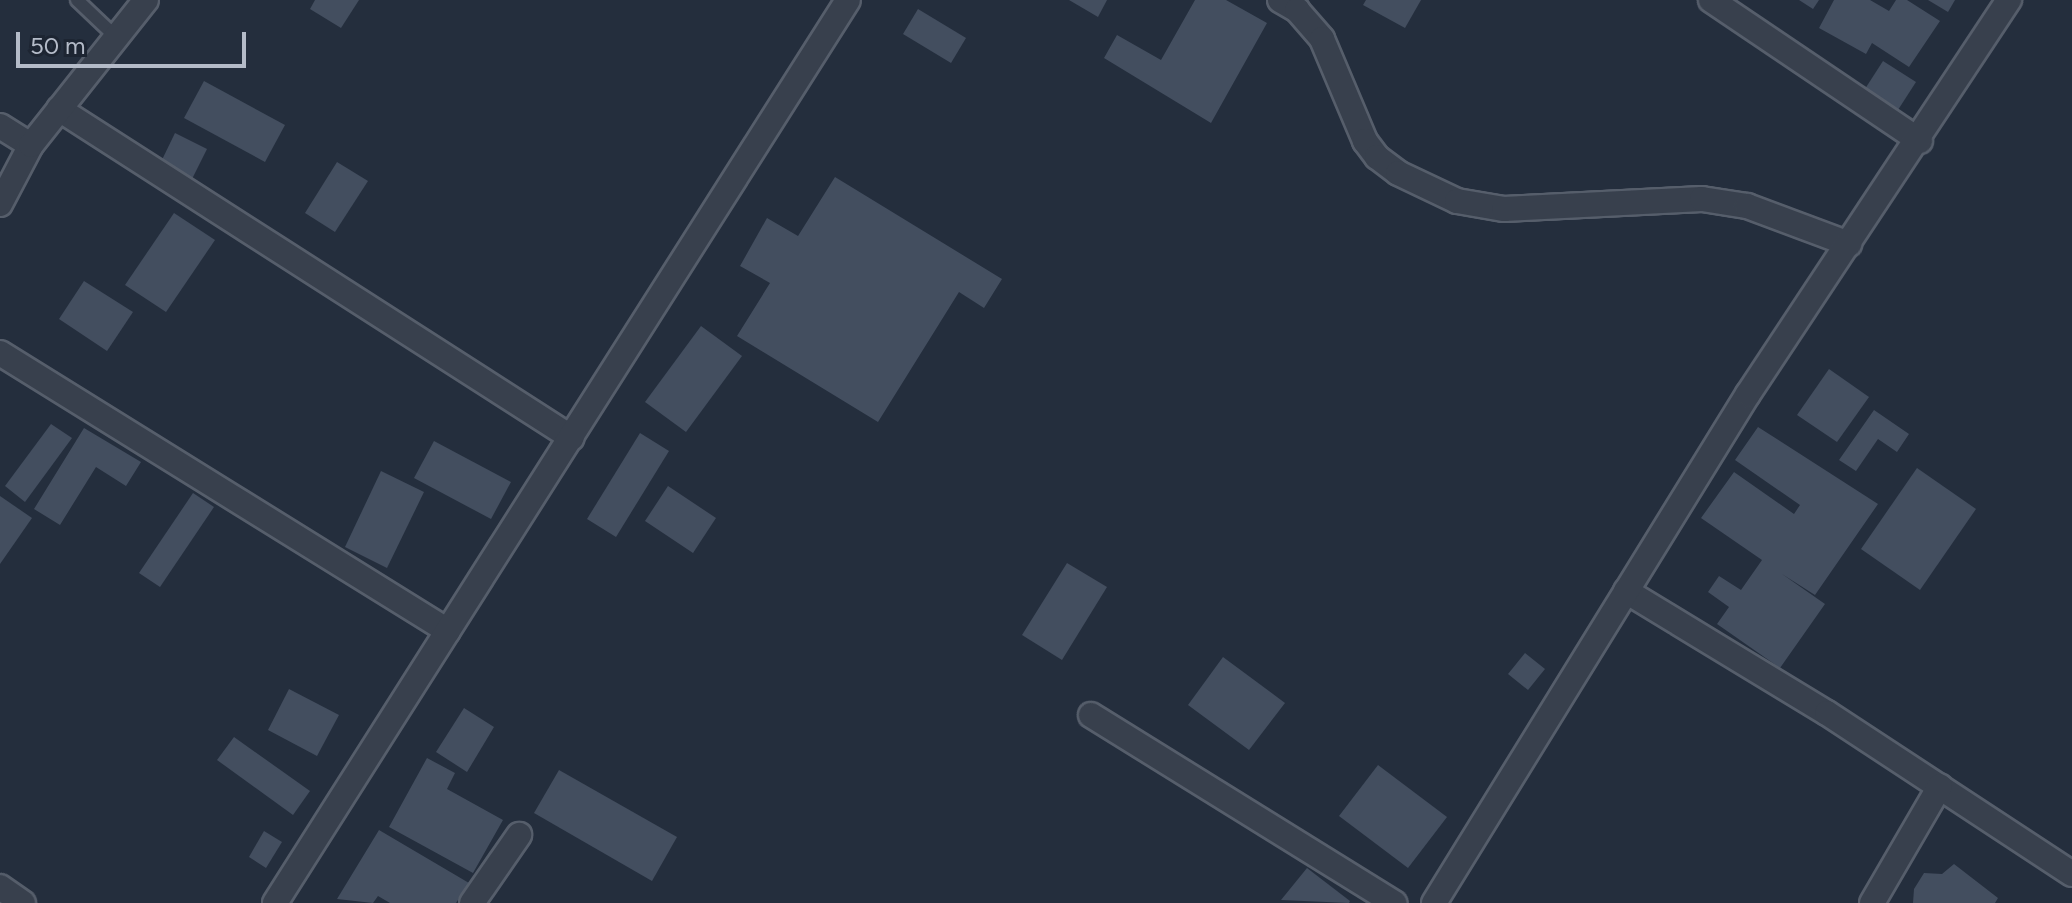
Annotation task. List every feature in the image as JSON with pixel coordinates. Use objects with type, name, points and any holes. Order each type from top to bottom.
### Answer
[{"type":"street","points":[[0,204],[31,145],[146,0]]},
{"type":"street","points":[[276,903],[848,0]]},
{"type":"street","points":[[1280,0],[1305,17],[1322,39],[1365,141],[1377,157],[1398,173],[1457,201],[1504,209],[1702,199],[1747,206],[1849,244]]},
{"type":"street","points":[[1711,0],[1920,141]]},
{"type":"street","points":[[1434,903],[1748,394],[1920,141],[2009,0]]},
{"type":"street","points":[[59,109],[572,438]]},
{"type":"street","points":[[0,126],[31,145]]},
{"type":"street","points":[[0,353],[448,631]]},
{"type":"street","points":[[1626,591],[1940,786],[2072,874]]},
{"type":"street","points":[[1091,715],[1394,903]]},
{"type":"street","points":[[1872,903],[1940,786]]},
{"type":"street","points":[[472,903],[519,835]]},
{"type":"street","points":[[0,887],[23,903]]},
{"type":"lane","points":[[77,0],[116,37]]},
{"type":"building","points":[[315,0],[359,0],[341,28],[310,9]]},
{"type":"building","points":[[1069,0],[1107,0],[1098,17]]},
{"type":"building","points":[[1195,0],[1226,0],[1267,23],[1211,123],[1104,58],[1117,35],[1161,60]]},
{"type":"building","points":[[1366,0],[1421,0],[1405,28],[1363,5]]},
{"type":"building","points":[[1799,0],[1819,0],[1813,9]]},
{"type":"building","points":[[1834,0],[1870,0],[1889,11],[1896,0],[1907,0],[1940,21],[1909,67],[1872,43],[1866,54],[1819,28]]},
{"type":"building","points":[[1928,0],[1955,0],[1948,12]]},
{"type":"building","points":[[918,9],[966,38],[951,63],[903,34]]},
{"type":"building","points":[[1883,61],[1916,82],[1896,113],[1863,92]]},
{"type":"building","points":[[204,81],[285,125],[265,162],[184,118]]},
{"type":"building","points":[[175,133],[207,149],[191,181],[159,166]]},
{"type":"building","points":[[337,162],[368,181],[335,232],[305,213]]},
{"type":"building","points":[[835,177],[1002,279],[984,308],[959,292],[878,422],[737,336],[770,283],[740,266],[767,218],[798,236]]},
{"type":"building","points":[[174,213],[215,240],[166,312],[125,285]]},
{"type":"building","points":[[84,281],[133,312],[107,351],[59,319]]},
{"type":"building","points":[[701,326],[742,356],[686,432],[645,402]]},
{"type":"building","points":[[1829,369],[1869,397],[1837,442],[1797,415]]},
{"type":"building","points":[[1874,410],[1909,434],[1897,452],[1878,439],[1856,471],[1839,460]]},
{"type":"building","points":[[51,424],[72,438],[25,502],[5,486]]},
{"type":"building","points":[[1758,427],[1878,504],[1815,595],[1782,574],[1825,604],[1780,668],[1717,624],[1729,607],[1708,592],[1719,576],[1741,590],[1762,560],[1701,518],[1734,472],[1794,514],[1800,505],[1735,460]]},
{"type":"building","points":[[84,428],[141,462],[126,486],[96,467],[60,525],[34,509]]},
{"type":"building","points":[[640,433],[669,451],[616,537],[587,519]]},
{"type":"building","points":[[434,441],[511,482],[491,519],[414,478]]},
{"type":"building","points":[[1917,468],[1976,509],[1920,590],[1861,549]]},
{"type":"building","points":[[381,471],[424,492],[387,568],[345,547]]},
{"type":"building","points":[[668,486],[716,518],[693,553],[645,521]]},
{"type":"building","points":[[193,493],[214,507],[160,587],[139,573]]},
{"type":"building","points":[[0,496],[32,518],[0,564]]},
{"type":"building","points":[[1067,563],[1107,587],[1062,660],[1022,635]]},
{"type":"building","points":[[1525,653],[1545,669],[1528,690],[1508,674]]},
{"type":"building","points":[[1223,657],[1285,703],[1249,750],[1188,705]]},
{"type":"building","points":[[289,689],[339,715],[317,756],[268,730]]},
{"type":"building","points":[[464,708],[494,727],[467,772],[436,752]]},
{"type":"building","points":[[234,737],[310,791],[293,815],[217,760]]},
{"type":"building","points":[[427,758],[455,773],[447,789],[503,820],[473,873],[389,827]]},
{"type":"building","points":[[1378,765],[1447,817],[1408,868],[1339,816]]},
{"type":"building","points":[[559,770],[677,837],[652,881],[534,813]]},
{"type":"building","points":[[379,830],[469,883],[456,903],[390,903],[378,896],[373,903],[337,899]]},
{"type":"building","points":[[264,831],[282,842],[266,868],[249,857]]},
{"type":"building","points":[[1954,864],[1998,898],[1995,903],[1913,903],[1914,889],[1924,873],[1942,874]]},
{"type":"building","points":[[1307,868],[1350,901],[1349,903],[1281,900]]}]
